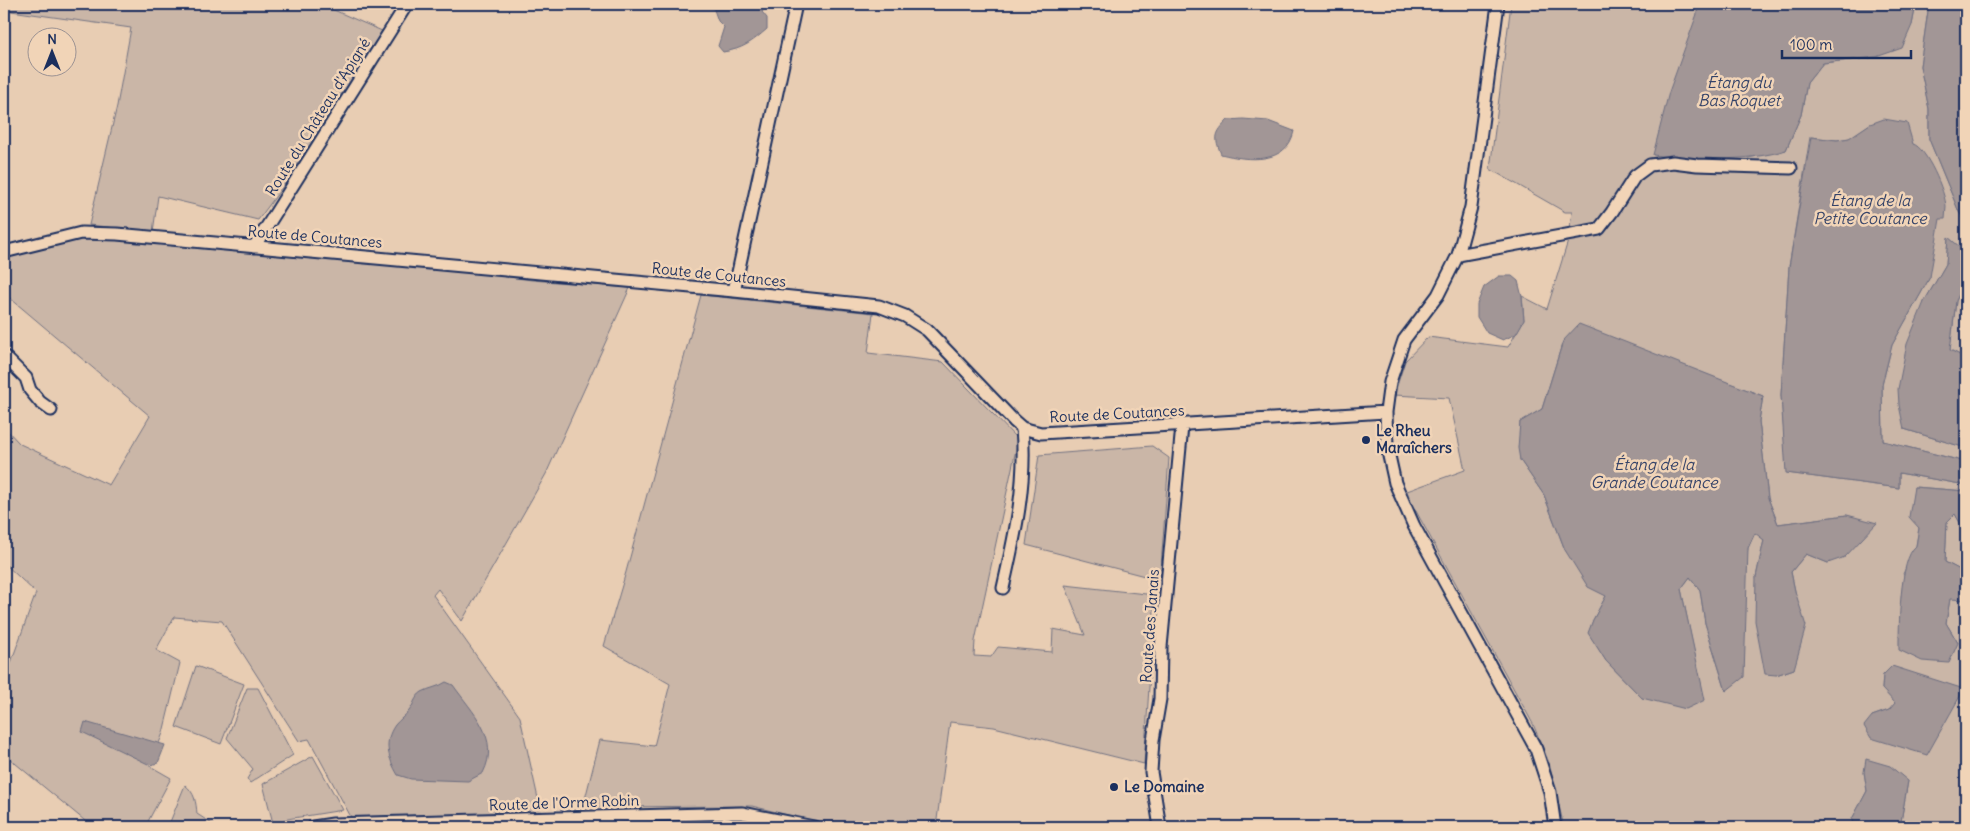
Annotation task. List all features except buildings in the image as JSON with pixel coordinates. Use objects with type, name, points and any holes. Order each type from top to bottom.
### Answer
[{"type":"street","name":"Route du Château d'Apigné","points":[[254,247],[408,4]]},
{"type":"street","points":[[734,291],[796,4]]},
{"type":"street","points":[[1498,4],[1471,207],[1458,255],[1438,295],[1404,340],[1390,382],[1386,412],[1387,447],[1395,483],[1414,526],[1536,749],[1550,792],[1555,827]]},
{"type":"street","points":[[1458,255],[1599,229],[1635,176],[1650,165],[1673,162],[1791,168]]},
{"type":"street","name":"Route de Coutances","points":[[4,252],[80,233],[117,234],[879,306],[905,316],[927,330],[1022,428],[1041,434],[1386,412]]},
{"type":"street","points":[[4,356],[26,378],[30,390],[50,410]]},
{"type":"street","name":"Route des Janais","points":[[1160,827],[1152,772],[1153,740],[1160,699],[1161,647],[1182,426]]},
{"type":"street","points":[[1003,588],[1019,516],[1024,452],[1022,428]]},
{"type":"street","name":"Route de l'Orme Robin","points":[[313,827],[333,824],[742,813],[814,827]]},
{"type":"shaded area","points":[[4,4],[320,4],[382,31],[285,184],[258,220],[158,196],[153,232],[89,225],[117,106],[131,28],[4,10]]},
{"type":"shaded area","points":[[1511,4],[1698,4],[1697,14],[1748,158],[1786,150],[1801,115],[1807,83],[1823,63],[1876,57],[1912,25],[1916,4],[1929,4],[1920,66],[1929,109],[1929,139],[1959,212],[1966,223],[1966,252],[1948,238],[1946,264],[1924,302],[1904,429],[1966,448],[1966,462],[1883,441],[1882,385],[1892,345],[1930,277],[1913,144],[1870,124],[1850,138],[1837,140],[1810,137],[1789,267],[1781,395],[1787,473],[1899,488],[1899,473],[1966,485],[1966,491],[1914,487],[1919,528],[1916,546],[1903,574],[1958,643],[1946,623],[1950,598],[1966,600],[1966,827],[1900,827],[1908,781],[1864,772],[1867,791],[1852,819],[1853,827],[1564,827],[1549,763],[1533,724],[1411,502],[1407,491],[1465,470],[1449,398],[1394,395],[1405,361],[1428,337],[1508,347],[1524,320],[1522,296],[1547,309],[1568,241],[1572,212],[1565,212],[1490,169]],"holes":[[[1563,341],[1676,363],[1763,396],[1759,421],[1768,498],[1778,524],[1847,515],[1828,563],[1806,554],[1791,572],[1795,591],[1794,669],[1776,675],[1756,577],[1764,540],[1755,532],[1748,548],[1726,691],[1705,623],[1700,590],[1690,577],[1681,589],[1704,699],[1642,698],[1606,661],[1589,633],[1593,620],[1606,596],[1565,550],[1544,495],[1520,460],[1520,422],[1542,409]],[[1892,666],[1927,755],[1872,716],[1889,710],[1896,703],[1882,689],[1883,675]]]},
{"type":"shaded area","points":[[102,238],[421,266],[532,280],[630,288],[546,474],[462,621],[438,589],[433,595],[520,717],[541,812],[351,817],[309,739],[299,741],[222,621],[174,617],[156,650],[180,663],[163,733],[150,766],[171,778],[145,827],[89,827],[90,825],[4,754],[4,682],[36,593],[4,563],[4,427],[20,444],[109,485],[150,416],[4,293],[4,256],[80,239]]},
{"type":"shaded area","points":[[1966,279],[1966,358],[1950,350],[1956,301]]},
{"type":"shaded area","points":[[701,295],[873,313],[868,353],[943,362],[1018,440],[975,641],[974,656],[991,657],[998,647],[1052,652],[1053,629],[1085,635],[1065,585],[1155,595],[1144,764],[994,727],[950,722],[936,827],[836,827],[752,806],[583,807],[600,740],[654,746],[670,684],[604,646]]},
{"type":"shaded area","points":[[1152,446],[1169,458],[1160,580],[1026,545],[1039,455]]},
{"type":"shaded area","points":[[1955,514],[1966,533],[1966,573],[1945,562],[1947,522]]},
{"type":"shaded area","points":[[196,666],[244,684],[221,744],[176,727]]},
{"type":"shaded area","points":[[247,688],[258,688],[293,755],[250,783],[247,779],[253,769],[227,738]]},
{"type":"shaded area","points":[[313,756],[343,810],[287,819],[274,827],[263,784]]},
{"type":"shaded area","points":[[185,785],[191,791],[194,798],[197,814],[217,827],[168,827]]},
{"type":"water","points":[[712,4],[767,4],[762,12],[767,18],[767,29],[747,44],[723,52],[718,46],[724,27],[718,21]]},
{"type":"water","name":"Étang du Bas Roquet","points":[[1698,4],[1916,4],[1912,25],[1902,48],[1876,57],[1823,63],[1807,83],[1801,115],[1786,150],[1755,157],[1720,159],[1653,155],[1669,92],[1697,14]]},
{"type":"water","points":[[1929,4],[1966,4],[1966,223],[1959,212],[1929,139],[1929,109],[1920,66]]},
{"type":"water","name":"Étang de la Petite Coutance","points":[[1884,119],[1907,123],[1913,144],[1924,153],[1934,171],[1943,192],[1946,207],[1945,219],[1940,219],[1930,277],[1892,345],[1882,385],[1883,441],[1966,462],[1966,485],[1899,473],[1899,488],[1786,473],[1781,395],[1789,267],[1811,137],[1837,140],[1849,138],[1870,124]]},
{"type":"water","points":[[1228,120],[1268,121],[1294,131],[1290,142],[1275,155],[1254,159],[1221,154],[1217,143],[1220,128]]},
{"type":"water","points":[[1948,237],[1966,252],[1966,279],[1956,301],[1950,350],[1966,358],[1966,448],[1904,429],[1899,405],[1898,389],[1907,344],[1924,302],[1946,264]]},
{"type":"water","points":[[1499,276],[1512,276],[1518,281],[1522,297],[1524,320],[1516,334],[1503,340],[1487,333],[1477,317],[1477,304],[1484,287]]},
{"type":"water","name":"Étang de la Grande Coutance","points":[[1579,324],[1763,396],[1759,421],[1768,498],[1778,524],[1847,515],[1877,523],[1845,557],[1828,563],[1806,554],[1791,572],[1806,626],[1794,669],[1776,675],[1765,674],[1755,621],[1756,577],[1764,540],[1755,533],[1748,548],[1744,677],[1726,691],[1705,623],[1700,590],[1690,577],[1681,589],[1705,700],[1686,709],[1642,698],[1606,661],[1588,633],[1606,596],[1588,587],[1565,550],[1544,495],[1520,460],[1518,448],[1520,422],[1542,409],[1563,341]]},
{"type":"water","points":[[1914,487],[1966,491],[1966,533],[1955,514],[1947,522],[1945,562],[1966,573],[1966,600],[1950,599],[1946,623],[1958,643],[1949,663],[1922,661],[1899,650],[1903,579],[1910,553],[1916,546],[1919,528],[1909,517]]},
{"type":"water","points":[[1892,666],[1964,689],[1927,755],[1871,738],[1864,726],[1872,716],[1889,710],[1895,703],[1882,689],[1883,675]]},
{"type":"water","points":[[446,682],[453,685],[482,726],[489,748],[488,760],[483,773],[468,781],[411,779],[398,775],[388,750],[391,731],[409,711],[419,694]]},
{"type":"water","points":[[85,722],[165,745],[158,763],[150,765],[82,732]]},
{"type":"water","points":[[1866,759],[1890,766],[1908,781],[1900,827],[1853,827],[1852,819],[1867,791],[1864,772]]},
{"type":"place","name":"Le Rheu Maraîchers","points":[[1366,440]]},
{"type":"place","name":"Le Domaine","points":[[1114,787]]}]
